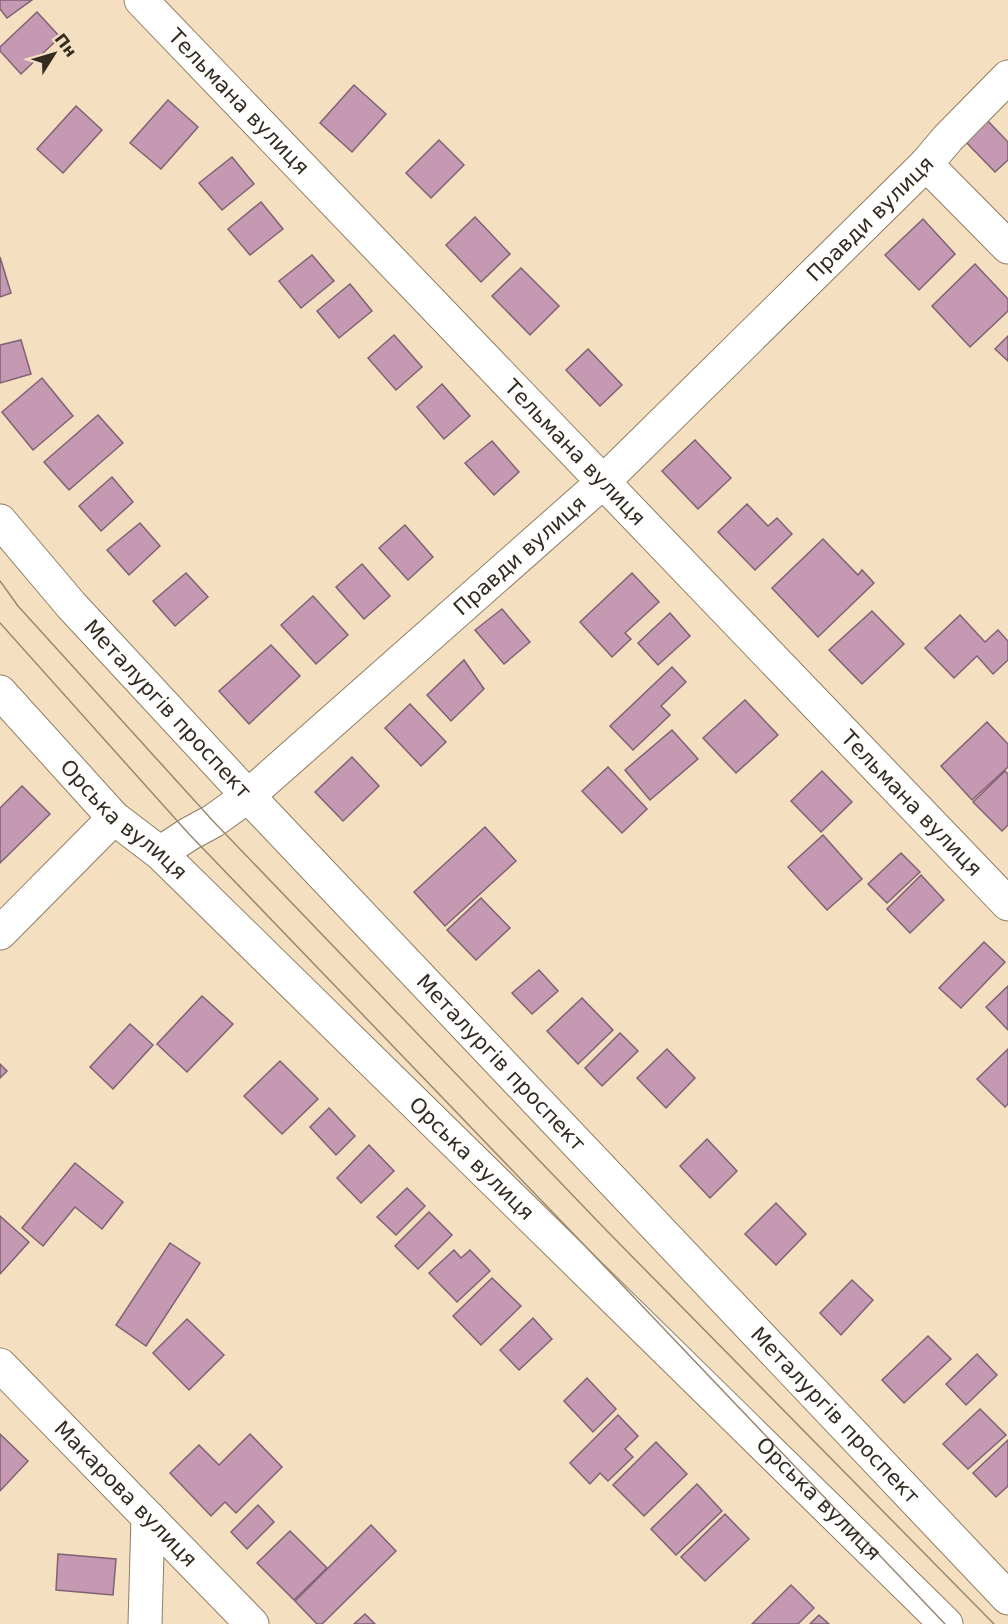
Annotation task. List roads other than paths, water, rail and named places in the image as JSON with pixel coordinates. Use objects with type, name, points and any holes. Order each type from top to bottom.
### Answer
[{"type":"street","name":"Тельмана вулиця","points":[[141,0],[1008,904]]},
{"type":"street","name":"Правди вулиця","points":[[160,853],[213,821],[248,796],[603,482],[926,164],[948,138],[1008,77]]},
{"type":"street","points":[[926,164],[1008,247]]},
{"type":"street","name":"Металургів проспект","points":[[0,521],[71,605],[248,796],[1008,1598]]},
{"type":"street","name":"Орська вулиця","points":[[0,692],[114,818],[160,853],[946,1624]]},
{"type":"street","points":[[0,933],[114,818]]},
{"type":"street","name":"Макарова вулиця","points":[[0,1365],[252,1624]]},
{"type":"street","points":[[146,1624],[148,1517]]},
{"type":"tram line","points":[[0,581],[18,606],[213,821],[608,1232],[994,1624]]},
{"type":"tram line","points":[[0,623],[189,834],[945,1624]]}]
